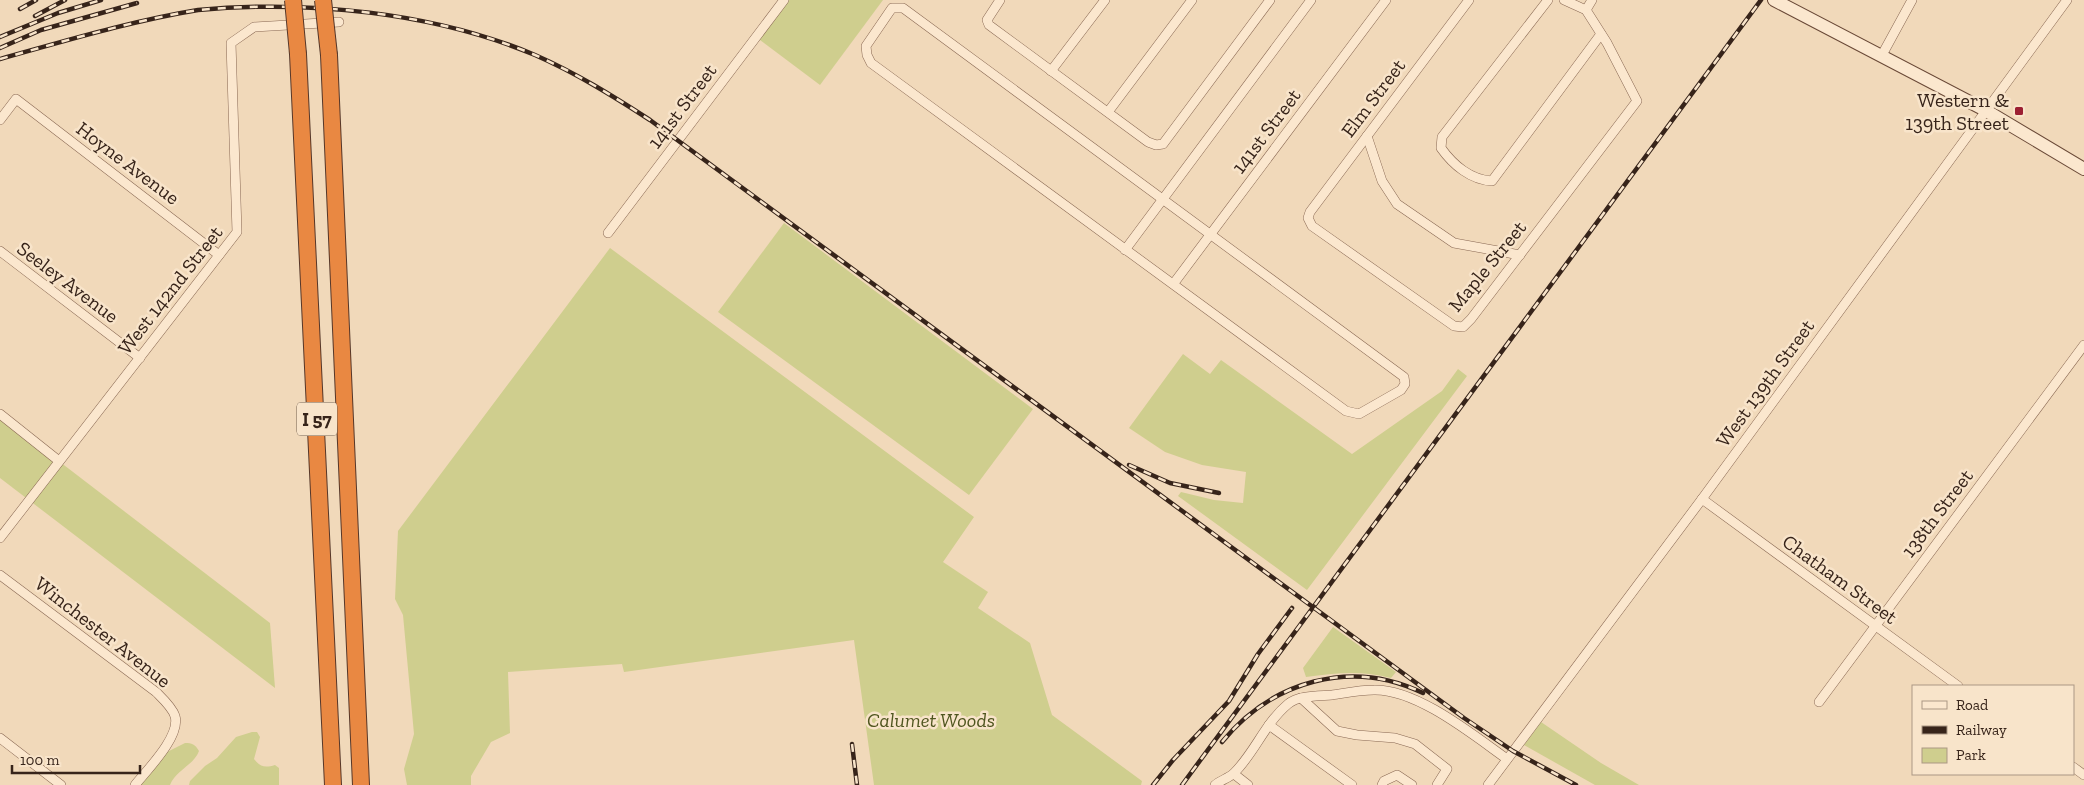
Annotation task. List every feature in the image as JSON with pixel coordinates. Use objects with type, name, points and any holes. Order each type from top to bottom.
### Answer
[{"type":"highway","name":"I 57","points":[[293,0],[298,54],[333,785]]},
{"type":"highway","name":"I 57","points":[[323,0],[329,55],[361,785]]},
{"type":"main road","points":[[1774,0],[1985,110],[2084,169]]},
{"type":"street","name":"141st Street","points":[[608,233],[784,0]]},
{"type":"street","points":[[1000,0],[989,15],[987,20],[989,25],[1148,142],[1156,145],[1163,144],[1270,0]]},
{"type":"street","points":[[1051,71],[1105,0]]},
{"type":"street","points":[[1108,112],[1192,0]]},
{"type":"street","points":[[1124,250],[1311,0]]},
{"type":"street","name":"141st Street","points":[[1174,283],[1386,0]]},
{"type":"street","name":"Elm Street","points":[[1308,218],[1310,212],[1469,0]]},
{"type":"street","points":[[1548,0],[1442,137],[1441,148],[1451,162],[1472,176],[1484,181],[1492,181],[1601,34],[1586,10],[1571,1]]},
{"type":"street","points":[[1586,10],[1592,0]]},
{"type":"street","points":[[1882,55],[1912,0]]},
{"type":"street","name":"West 139th Street","points":[[1488,785],[1702,499],[2067,0]]},
{"type":"street","points":[[892,8],[903,8],[1210,235],[1404,377],[1405,384],[1402,390],[1359,414],[1346,412],[1174,283],[1124,250],[872,63],[867,55],[866,46],[892,8]]},
{"type":"street","name":"West 142nd Street","points":[[0,538],[237,232],[231,43],[254,27],[339,22]]},
{"type":"street","name":"Maple Street","points":[[1308,218],[1312,226],[1454,326],[1463,327],[1637,101],[1601,34]]},
{"type":"street","name":"Hoyne Avenue","points":[[0,120],[16,99],[219,255]]},
{"type":"street","points":[[1367,136],[1382,181],[1397,204],[1454,243],[1520,255]]},
{"type":"street","name":"Seeley Avenue","points":[[0,252],[140,358]]},
{"type":"street","name":"138th Street","points":[[1819,702],[2084,345]]},
{"type":"street","points":[[0,414],[59,461]]},
{"type":"street","name":"Chatham Street","points":[[1702,499],[1957,685]]},
{"type":"street","name":"Winchester Avenue","points":[[0,575],[156,692],[172,711],[176,724],[169,742],[135,785]]},
{"type":"street","points":[[1215,785],[1234,774],[1269,725],[1289,703],[1301,698],[1374,690],[1394,692],[1415,700],[1454,722],[1507,759]]},
{"type":"street","points":[[1301,698],[1337,731],[1357,735],[1395,738],[1415,744],[1447,769],[1437,785]]},
{"type":"street","points":[[1269,725],[1352,785]]},
{"type":"street","points":[[0,738],[61,785]]},
{"type":"street","points":[[1234,774],[1248,785]]},
{"type":"street","points":[[1382,785],[1384,781],[1397,775],[1412,785]]},
{"type":"green space","points":[[784,0],[883,0],[820,85],[756,37]]},
{"type":"green space","points":[[784,223],[1033,409],[969,495],[718,312]]},
{"type":"green space","name":"Calumet Woods","points":[[610,248],[974,517],[943,562],[988,592],[978,608],[1030,643],[1052,715],[1142,781],[1141,785],[874,785],[854,640],[624,672],[622,664],[508,672],[510,733],[491,742],[471,776],[471,785],[407,785],[404,769],[414,734],[403,615],[395,599],[398,531]]},
{"type":"green space","points":[[1183,354],[1210,374],[1221,360],[1352,454],[1442,391],[1458,369],[1467,376],[1307,590],[1178,496],[1181,492],[1214,500],[1243,503],[1246,472],[1202,465],[1165,452],[1129,428]]},
{"type":"green space","points":[[0,416],[270,623],[275,688],[0,478]]},
{"type":"green space","points":[[1333,627],[1396,672],[1391,678],[1359,673],[1338,673],[1306,677],[1303,668]]},
{"type":"green space","points":[[1541,722],[1601,763],[1639,785],[1595,785],[1524,745]]},
{"type":"green space","points":[[257,732],[260,737],[254,759],[263,766],[275,765],[279,768],[279,785],[189,785],[190,781],[205,766],[217,758],[236,737]]},
{"type":"green space","points":[[185,743],[193,744],[199,751],[197,756],[176,775],[170,785],[140,785],[167,752]]},
{"type":"railway","points":[[20,9],[36,0]]},
{"type":"railway","points":[[35,16],[65,0]]},
{"type":"railway","points":[[0,37],[58,13],[101,0]]},
{"type":"railway","points":[[1182,785],[1761,0]]},
{"type":"railway","points":[[0,48],[41,30],[137,3]]},
{"type":"railway","points":[[0,59],[148,20],[198,10],[240,7],[326,9],[413,19],[455,28],[496,40],[535,55],[594,85],[650,120],[1464,718],[1513,751],[1576,785]]},
{"type":"railway","points":[[1129,465],[1170,483],[1219,493]]},
{"type":"railway","points":[[1153,785],[1173,760],[1229,701],[1258,654],[1292,608]]},
{"type":"railway","points":[[1222,742],[1242,721],[1264,704],[1289,690],[1314,681],[1341,677],[1368,677],[1396,683],[1423,693]]},
{"type":"railway","points":[[852,744],[857,785]]},
{"type":"place","name":"Western & 139th Street","points":[[2019,111]]}]
